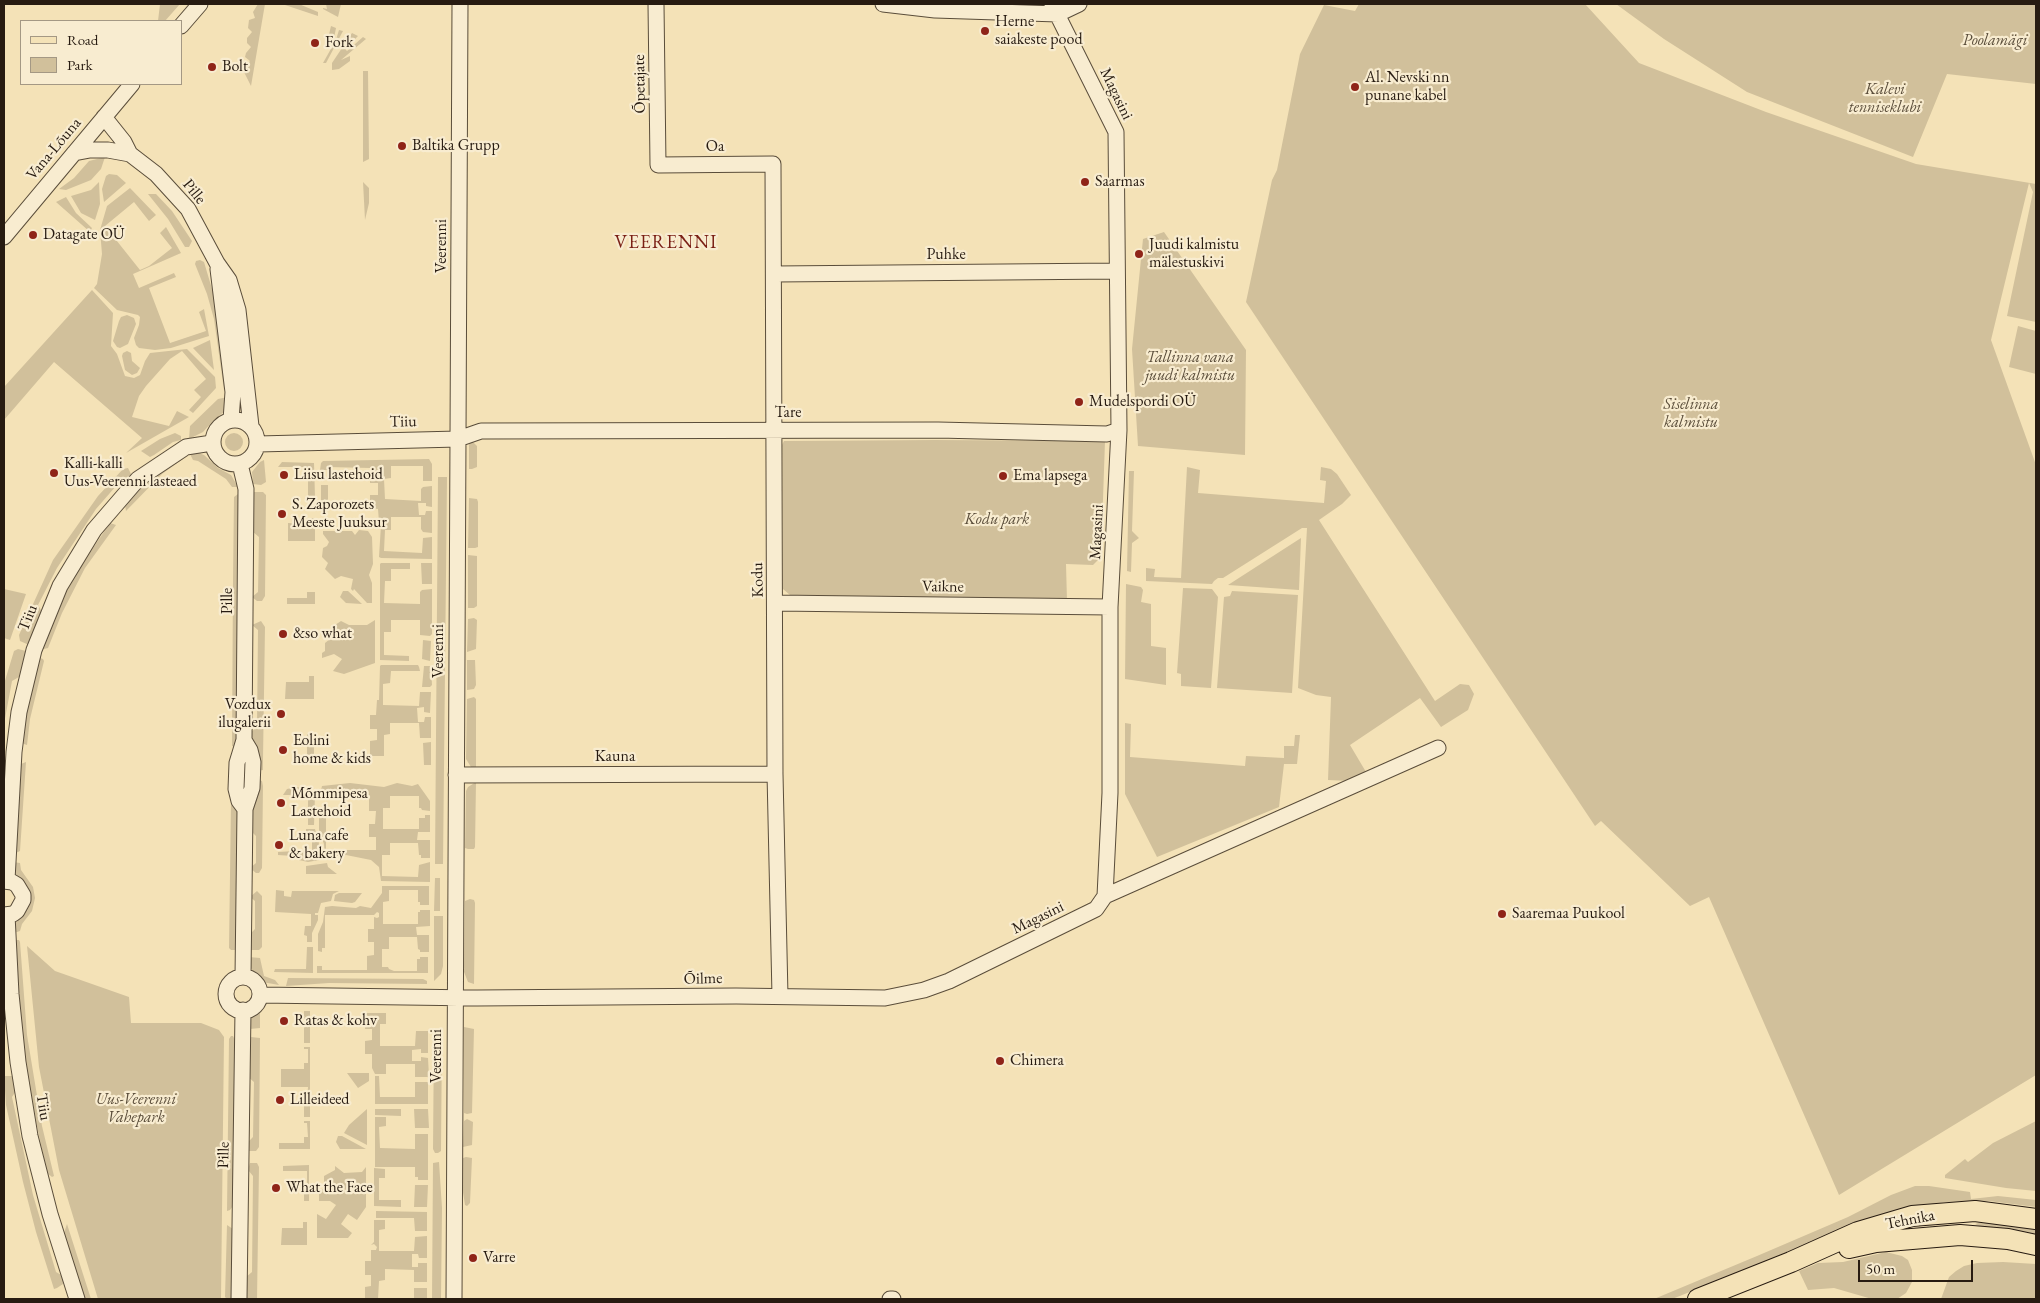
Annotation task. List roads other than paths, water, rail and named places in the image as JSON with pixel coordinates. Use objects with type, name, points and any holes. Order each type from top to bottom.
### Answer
[{"type":"main road","name":"Tehnika","points":[[1698,1299],[1791,1262],[1858,1232],[1912,1216],[1975,1210],[2036,1219]]},
{"type":"main road","name":"Tehnika","points":[[1791,1262],[1876,1242],[1942,1236],[1960,1235],[2008,1239],[2036,1245]]},
{"type":"street","points":[[182,25],[200,4]]},
{"type":"street","name":"Veerenni","points":[[454,1299],[460,4]]},
{"type":"street","name":"Õpetajate","points":[[656,4],[658,164]]},
{"type":"street","points":[[882,4],[935,10],[1055,9],[1079,4]]},
{"type":"street","name":"Magasini","points":[[949,981],[1096,909],[1105,896],[1110,793],[1110,607],[1119,430],[1116,132],[1055,9]]},
{"type":"street","name":"Vana-Lõuna","points":[[6,230],[131,85]]},
{"type":"street","name":"Pille","points":[[104,117],[124,142],[130,154],[156,174],[188,209],[217,263],[229,280],[238,310],[250,426]]},
{"type":"street","name":"Pille","points":[[74,153],[90,150],[108,150],[130,154]]},
{"type":"street","name":"Oa","points":[[658,164],[773,164]]},
{"type":"street","name":"Kodu","points":[[773,164],[773,431],[776,603],[775,774],[780,996]]},
{"type":"street","name":"Pille","points":[[217,263],[233,392],[231,420]]},
{"type":"street","name":"Puhke","points":[[774,274],[1117,271]]},
{"type":"street","points":[[231,420],[245,422],[250,426],[257,437],[258,444],[252,457],[240,464],[234,465],[221,460],[212,443],[213,436],[220,425],[231,420]]},
{"type":"street","name":"Tare","points":[[458,439],[481,432],[938,430],[1107,434],[1119,430]]},
{"type":"street","name":"Tiiu","points":[[258,444],[458,439]]},
{"type":"street","name":"Tiiu","points":[[5,881],[13,762],[19,712],[34,650],[60,586],[94,530],[138,479],[186,447],[212,443]]},
{"type":"street","name":"Pille","points":[[240,464],[246,489],[244,740],[236,763],[236,789],[239,801],[245,809],[243,977]]},
{"type":"street","name":"Vaikne","points":[[776,603],[1110,607]]},
{"type":"street","points":[[1105,896],[1438,748]]},
{"type":"street","name":"Kauna","points":[[456,776],[775,774]]},
{"type":"street","points":[[5,881],[12,882],[21,889],[23,900],[18,910],[5,915]]},
{"type":"street","name":"Tiiu","points":[[5,915],[18,1062],[30,1136],[50,1214],[77,1299]]},
{"type":"street","points":[[243,977],[257,984],[260,995],[256,1004],[243,1010],[238,1010],[230,1004],[226,994],[229,984],[233,980],[243,977]]},
{"type":"street","name":"Õilme","points":[[260,995],[885,998],[924,990],[949,981]]},
{"type":"street","name":"Pille","points":[[239,1299],[243,1010]]},
{"type":"place","name":"Herne saiakeste pood","points":[[985,31]]},
{"type":"place","name":"Fork","points":[[315,43]]},
{"type":"place","name":"Bolt","points":[[212,67]]},
{"type":"place","name":"Al. Nevski nn punane kabel","points":[[1355,87]]},
{"type":"place","name":"Baltika Grupp","points":[[402,146]]},
{"type":"place","name":"Saarmas","points":[[1085,182]]},
{"type":"place","name":"Datagate OÜ","points":[[33,235]]},
{"type":"place","name":"Juudi kalmistu mälestuskivi","points":[[1139,254]]},
{"type":"place","name":"Mudelspordi OÜ","points":[[1079,402]]},
{"type":"place","name":"Kalli-kalli Uus-Veerenni lasteaed","points":[[54,473]]},
{"type":"place","name":"Liisu lastehoid","points":[[284,475]]},
{"type":"place","name":"Ema lapsega","points":[[1003,476]]},
{"type":"place","name":"S. Zaporozets Meeste Juuksur","points":[[282,514]]},
{"type":"place","name":"&so what","points":[[283,634]]},
{"type":"place","name":"Vozdux ilugalerii","points":[[281,714]]},
{"type":"place","name":"Eolini home & kids","points":[[283,750]]},
{"type":"place","name":"Mõmmipesa Lastehoid","points":[[281,803]]},
{"type":"place","name":"Luna cafe & bakery","points":[[279,845]]},
{"type":"place","name":"Saaremaa Puukool","points":[[1502,914]]},
{"type":"place","name":"Ratas & kohv","points":[[284,1021]]},
{"type":"place","name":"Chimera","points":[[1000,1061]]},
{"type":"place","name":"Lilleideed","points":[[280,1100]]},
{"type":"place","name":"What the Face","points":[[276,1188]]},
{"type":"place","name":"Varre","points":[[473,1258]]},
{"type":"district","name":"VEERENNI","points":[[666,243]]},
{"type":"park label","name":"Poolamägi","points":[[1995,41]]},
{"type":"park label","name":"Kalevi tenniseklubi","points":[[1885,99]]},
{"type":"park label","name":"Tallinna vana juudi kalmistu","points":[[1190,367]]},
{"type":"park label","name":"Siselinna kalmistu","points":[[1691,414]]},
{"type":"park label","name":"Kodu park","points":[[997,520]]},
{"type":"park label","name":"Uus-Veerenni Vahepark","points":[[136,1109]]}]
